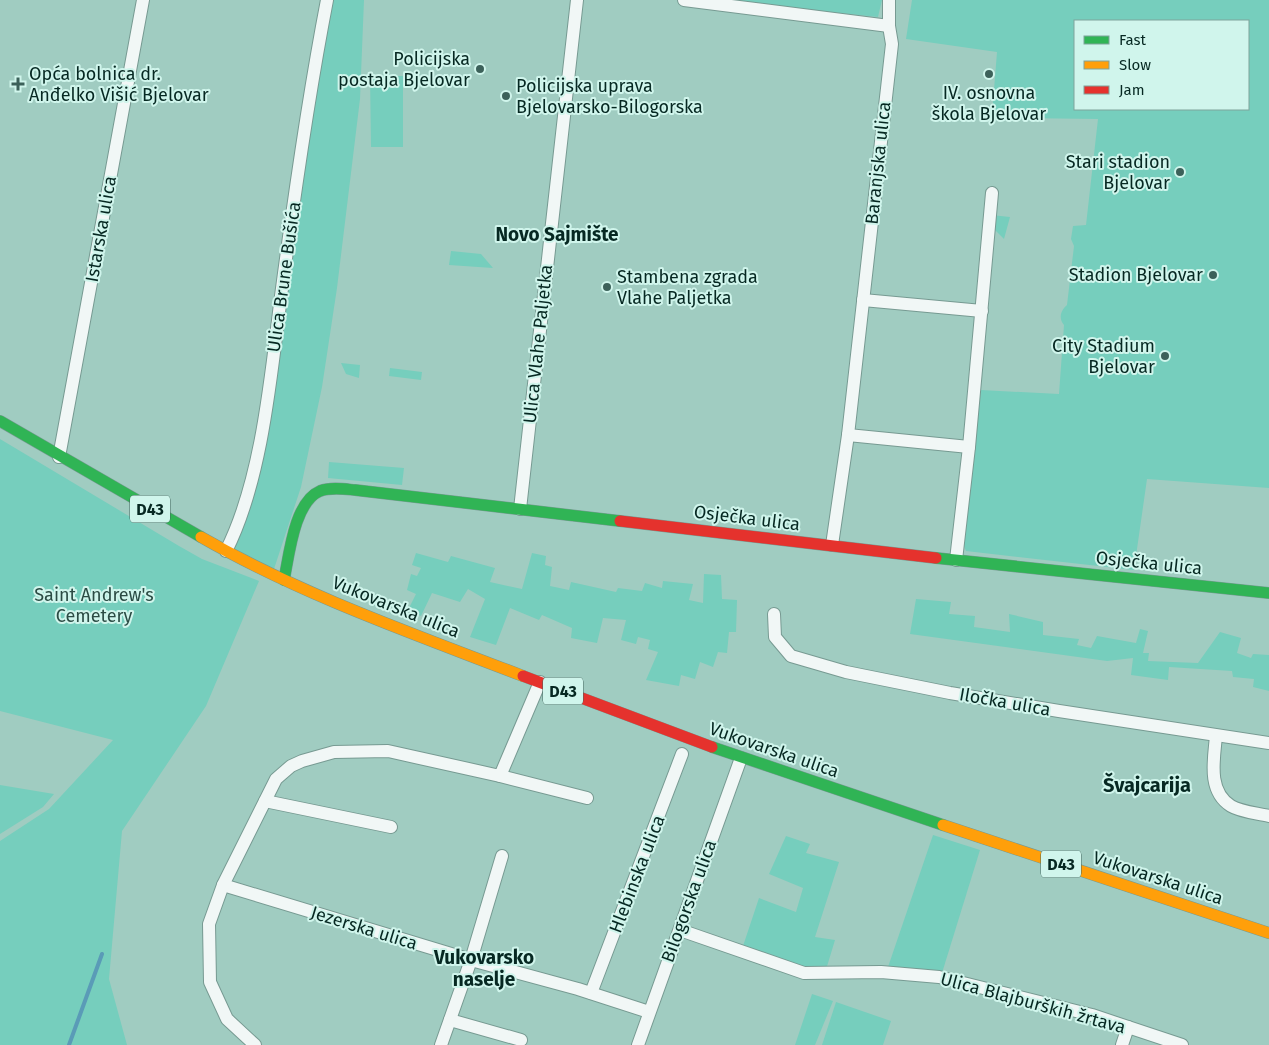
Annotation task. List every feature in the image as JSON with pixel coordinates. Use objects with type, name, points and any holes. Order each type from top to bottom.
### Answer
[{"type":"main road","name":"D43","points":[[0,421],[59,457],[241,560],[280,578]]},
{"type":"main road","name":"Osječka ulica","points":[[280,578],[296,527],[307,501],[316,493],[328,489],[355,490],[956,560],[1269,593]]},
{"type":"main road","name":"Vukovarska ulica","points":[[280,578],[392,626],[740,758],[1269,933]]},
{"type":"street","name":"Istarska ulica","points":[[59,457],[142,0]]},
{"type":"street","name":"Ulica Brune Bušića","points":[[226,551],[238,525],[260,439],[296,182],[326,0]]},
{"type":"street","name":"Ulica Vlahe Paljetka","points":[[520,509],[577,0]]},
{"type":"street","points":[[684,0],[889,26]]},
{"type":"street","name":"Baranjska ulica","points":[[832,545],[848,435],[892,44],[889,26],[889,0]]},
{"type":"street","points":[[956,560],[970,447],[992,193]]},
{"type":"street","points":[[863,300],[982,311]]},
{"type":"street","points":[[848,435],[970,447]]},
{"type":"street","name":"Iločka ulica","points":[[774,614],[776,637],[791,656],[846,672],[950,693],[1269,743]]},
{"type":"street","points":[[500,776],[540,682]]},
{"type":"street","points":[[1216,736],[1214,769],[1220,796],[1232,806],[1269,816]]},
{"type":"street","points":[[255,1045],[227,1019],[210,982],[209,924],[223,885],[276,779],[291,766],[334,752],[388,751],[587,798]]},
{"type":"street","name":"Hlebinska ulica","points":[[592,993],[682,754]]},
{"type":"street","name":"Bilogorska ulica","points":[[638,1045],[740,758]]},
{"type":"street","points":[[265,801],[391,828]]},
{"type":"street","points":[[441,1045],[471,960],[502,856]]},
{"type":"street","name":"Jezerska ulica","points":[[223,885],[471,960],[592,993],[649,1012]]},
{"type":"street","name":"Ulica Blajburških žrtava","points":[[680,930],[804,973],[881,972],[939,977],[1092,1014],[1128,1028],[1182,1045]]},
{"type":"street","points":[[450,1020],[521,1040]]},
{"type":"street","points":[[1122,1045],[1128,1028]]},
{"type":"green space","points":[[327,0],[364,0],[360,99],[337,288],[322,387],[301,487],[274,569],[231,549],[261,439]]},
{"type":"green space","points":[[712,0],[882,0],[878,17]]},
{"type":"green space","points":[[912,0],[1269,0],[1269,488],[1147,479],[1134,570],[966,551],[963,544],[981,390],[1059,394],[1064,325],[1061,317],[1063,309],[1067,305],[1074,246],[1071,239],[1073,226],[1086,225],[1098,119],[1018,118],[992,115],[997,52],[906,39]]},
{"type":"green space","points":[[370,76],[403,76],[403,147],[371,147]]},
{"type":"green space","points":[[991,215],[1010,217],[1004,239],[990,225]]},
{"type":"green space","points":[[451,251],[481,254],[493,268],[449,265]]},
{"type":"green space","points":[[341,363],[360,365],[359,378],[346,374]]},
{"type":"green space","points":[[390,368],[422,372],[421,380],[389,376]]},
{"type":"green space","name":"Saint Andrew's Cemetery","points":[[0,439],[202,559],[259,581],[206,706],[122,831],[109,979],[127,1045],[0,1045],[0,841],[49,809],[113,740],[0,711]]},
{"type":"green space","points":[[329,462],[404,468],[402,485],[328,478]]},
{"type":"green space","points":[[416,553],[448,562],[451,556],[495,568],[490,582],[522,589],[532,553],[546,556],[545,565],[552,567],[550,586],[569,590],[571,582],[616,592],[618,588],[642,591],[645,583],[662,588],[663,581],[693,584],[689,600],[703,603],[704,574],[721,575],[722,599],[737,600],[736,632],[729,632],[727,653],[718,652],[713,667],[700,662],[695,679],[681,675],[679,686],[646,680],[658,652],[648,649],[650,640],[638,637],[636,644],[621,640],[626,620],[603,618],[597,643],[571,638],[572,628],[542,615],[539,620],[510,608],[496,645],[470,637],[485,599],[468,589],[460,602],[432,593],[421,616],[408,610],[416,594],[407,590],[411,574],[417,576],[421,568],[412,565]]},
{"type":"green space","points":[[916,599],[951,602],[949,614],[975,616],[974,627],[1010,632],[1009,614],[1043,622],[1043,635],[1079,639],[1077,645],[1091,648],[1097,636],[1136,643],[1140,629],[1148,631],[1143,653],[1149,653],[1148,661],[1198,663],[1220,632],[1241,638],[1237,653],[1251,658],[1253,654],[1269,655],[1269,691],[1253,687],[1254,679],[1233,677],[1232,671],[1169,667],[1168,680],[1131,675],[1133,658],[1107,661],[910,634]]},
{"type":"green space","points":[[0,785],[54,794],[43,807],[0,834]]},
{"type":"green space","points":[[933,835],[980,850],[942,973],[888,967]]},
{"type":"green space","points":[[786,836],[810,844],[806,853],[839,862],[815,937],[835,940],[825,973],[741,952],[759,898],[796,912],[803,888],[769,874]]},
{"type":"green space","points":[[812,994],[833,1001],[815,1045],[795,1045]]},
{"type":"green space","points":[[836,1002],[891,1021],[883,1045],[822,1045]]},
{"type":"waterway","points":[[69,1045],[102,954]]},
{"type":"traffic: fast","points":[[0,421],[201,537]]},
{"type":"traffic: fast","points":[[284,580],[294,531],[304,506],[311,497],[320,491],[329,489],[355,490],[620,521]]},
{"type":"traffic: fast","points":[[936,558],[1269,593]]},
{"type":"traffic: fast","points":[[712,747],[943,825]]},
{"type":"traffic: slow","points":[[201,537],[239,558],[319,595],[400,629],[523,676]]},
{"type":"traffic: slow","points":[[943,825],[1269,933]]},
{"type":"traffic: jam","points":[[620,521],[936,558]]},
{"type":"traffic: jam","points":[[523,676],[712,747]]},
{"type":"place","name":"Policijska postaja Bjelovar","points":[[480,69]]},
{"type":"place","name":"IV. osnovna škola Bjelovar","points":[[989,74]]},
{"type":"place","name":"Opća bolnica dr. Anđelko Višić Bjelovar","points":[[18,84]]},
{"type":"place","name":"Policijska uprava Bjelovarsko-Bilogorska","points":[[506,96]]},
{"type":"place","name":"Stari stadion Bjelovar","points":[[1180,172]]},
{"type":"place","name":"Stadion Bjelovar","points":[[1213,275]]},
{"type":"place","name":"Stambena zgrada Vlahe Paljetka","points":[[607,287]]},
{"type":"place","name":"City Stadium Bjelovar","points":[[1165,356]]},
{"type":"district","name":"Novo Sajmište","points":[[557,234]]},
{"type":"district","name":"Švajcarija","points":[[1147,785]]},
{"type":"district","name":"Vukovarsko naselje","points":[[484,968]]}]
